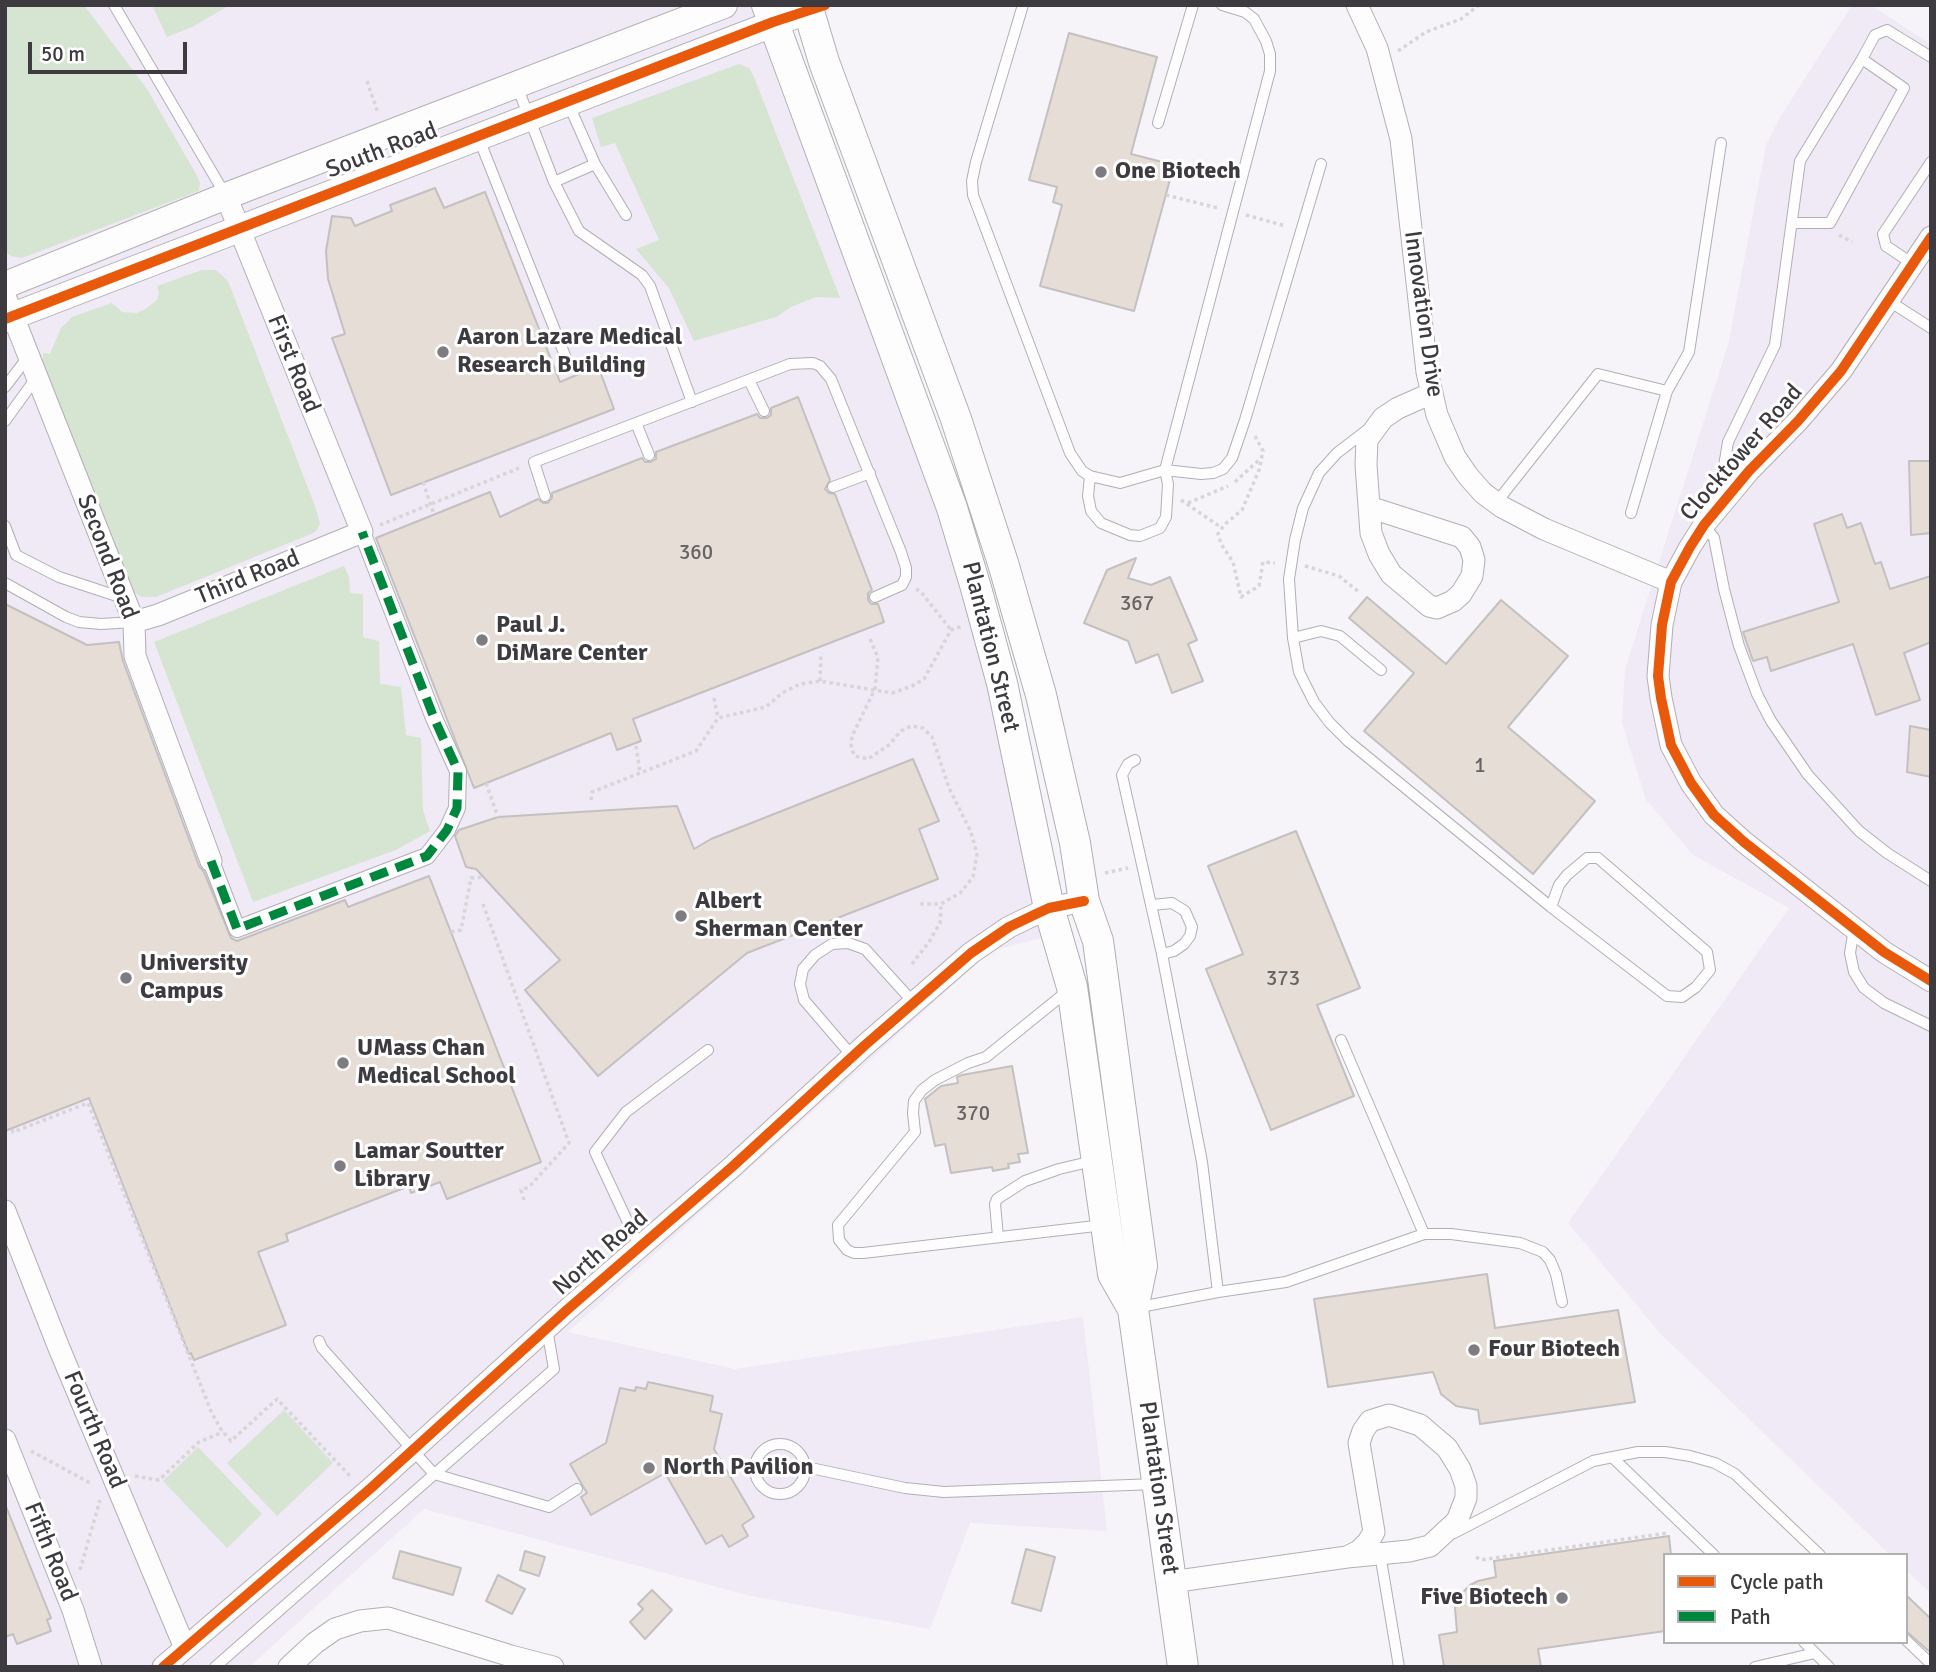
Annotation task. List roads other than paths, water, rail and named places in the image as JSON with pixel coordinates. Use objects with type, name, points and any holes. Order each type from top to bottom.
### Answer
[{"type":"main road","name":"Plantation Street","points":[[814,7],[824,62],[956,419],[1003,563],[1041,695],[1075,843],[1084,901],[1098,942],[1142,1266],[1133,1309],[1183,1667]]},
{"type":"main road","name":"Plantation Street","points":[[770,14],[850,225],[957,522],[1002,683],[1049,908],[1072,987],[1113,1274],[1133,1309]]},
{"type":"street","name":"South Road","points":[[5,285],[226,196],[724,5]]},
{"type":"street","name":"Innovation Drive","points":[[1357,5],[1381,60],[1401,139],[1424,349],[1437,415],[1455,457],[1468,477],[1496,503],[1545,529],[1671,582]]},
{"type":"street","name":"South Road","points":[[8,311],[239,229],[529,117],[770,14],[814,7]]},
{"type":"street","name":"First Road","points":[[226,196],[362,532]]},
{"type":"street","name":"Clocktower Road","points":[[1931,237],[1841,371],[1798,421],[1749,471],[1711,517],[1671,582],[1662,625],[1658,676],[1671,745],[1702,799],[1728,829],[1884,952],[1931,981]]},
{"type":"street","name":"Second Road","points":[[8,311],[134,622],[135,656],[211,861]]},
{"type":"street","points":[[1369,508],[1457,534],[1466,541],[1472,552],[1474,568],[1468,586],[1461,594],[1437,608],[1429,606],[1397,580],[1387,568],[1371,533],[1369,508],[1365,457],[1367,440],[1383,418],[1432,393]]},
{"type":"street","points":[[211,861],[237,929],[427,856],[447,830],[457,808],[458,771],[434,719],[362,532]]},
{"type":"street","name":"Third Road","points":[[134,622],[158,615],[362,532]]},
{"type":"street","name":"North Road","points":[[163,1667],[412,1452],[639,1246],[732,1167],[971,953],[1009,927],[1049,908],[1084,901]]},
{"type":"street","name":"Fourth Road","points":[[5,1211],[185,1648]]},
{"type":"street","points":[[1171,1582],[1430,1546],[1457,1521],[1466,1498],[1466,1486],[1460,1469],[1447,1448],[1420,1426],[1389,1415],[1376,1418],[1365,1426],[1359,1443],[1374,1532],[1364,1547],[1348,1556]]},
{"type":"street","name":"Fifth Road","points":[[15,1443],[74,1609],[91,1667]]},
{"type":"street","points":[[289,1667],[335,1629],[360,1621],[388,1618],[511,1657],[553,1667]]},
{"type":"lane","points":[[114,5],[226,196]]},
{"type":"lane","points":[[1023,5],[976,162],[972,181],[973,195],[1070,453],[1082,471],[1090,476],[1120,483],[1165,470],[1201,474],[1223,469],[1232,458],[1321,164]]},
{"type":"lane","points":[[1158,123],[1192,5]]},
{"type":"lane","points":[[1090,476],[1088,496],[1091,511],[1101,523],[1130,535],[1140,536],[1160,528],[1166,517],[1165,470],[1270,71],[1270,54],[1254,19],[1245,12],[1222,5]]},
{"type":"lane","points":[[1931,57],[1887,30],[1875,35],[1800,161],[1775,345],[1728,442],[1711,517],[1724,589],[1739,646],[1757,694],[1772,721],[1808,775],[1859,831],[1931,881]]},
{"type":"lane","points":[[1792,223],[1830,223],[1904,88],[1862,59]]},
{"type":"lane","points":[[517,86],[554,182],[579,231],[642,275],[650,286],[692,402]]},
{"type":"lane","points":[[568,101],[595,164],[626,215]]},
{"type":"lane","points":[[478,136],[566,358]]},
{"type":"lane","points":[[1632,513],[1667,391],[1689,352],[1721,143]]},
{"type":"lane","points":[[1913,264],[1886,246],[1883,234],[1931,162]]},
{"type":"lane","points":[[554,182],[595,164]]},
{"type":"lane","points":[[1889,301],[1931,328]]},
{"type":"lane","points":[[5,387],[28,357]]},
{"type":"lane","points":[[545,496],[534,462],[790,364],[813,363],[820,366],[831,379],[906,568],[904,581],[896,589],[875,597]]},
{"type":"lane","points":[[1496,503],[1598,374],[1667,391]]},
{"type":"lane","points":[[5,421],[36,378]]},
{"type":"lane","points":[[749,380],[764,411]]},
{"type":"lane","points":[[1383,418],[1337,453],[1319,473],[1303,508],[1295,540],[1289,579],[1293,638],[1299,672],[1314,702],[1348,741],[1551,907],[1667,996],[1682,997],[1696,987],[1710,970],[1707,952],[1598,858],[1587,858],[1567,875],[1559,885],[1551,907]]},
{"type":"lane","points":[[636,423],[649,455]]},
{"type":"lane","points":[[832,487],[870,473]]},
{"type":"lane","points":[[5,526],[16,555],[59,577],[123,598]]},
{"type":"lane","points":[[5,583],[79,622],[134,622]]},
{"type":"lane","points":[[1293,638],[1321,631],[1340,636],[1381,670]]},
{"type":"lane","points":[[1135,760],[1124,768],[1122,775],[1152,905],[1202,1162],[1218,1292]]},
{"type":"lane","points":[[1152,905],[1172,903],[1185,911],[1192,927],[1184,944],[1174,951],[1162,954]]},
{"type":"lane","points":[[1854,929],[1850,953],[1854,972],[1864,988],[1884,1003],[1931,1026]]},
{"type":"lane","points":[[853,1057],[804,1000],[800,984],[803,969],[815,955],[832,944],[848,943],[865,949],[914,1003]]},
{"type":"lane","points":[[1072,987],[986,1057],[935,1080],[922,1090],[914,1101],[915,1132],[838,1225],[842,1245],[855,1253],[1106,1225]]},
{"type":"lane","points":[[1341,1040],[1424,1234]]},
{"type":"lane","points":[[639,1246],[595,1152],[626,1112],[708,1050]]},
{"type":"lane","points":[[999,1237],[995,1204],[997,1199],[1025,1181],[1071,1165],[1097,1160]]},
{"type":"lane","points":[[1133,1309],[1286,1282],[1424,1234],[1451,1234],[1520,1243],[1543,1252],[1550,1259],[1556,1274],[1562,1302]]},
{"type":"lane","points":[[215,1667],[554,1369],[547,1329]]},
{"type":"lane","points":[[319,1340],[323,1349],[434,1474],[549,1507],[577,1489]]},
{"type":"lane","points":[[777,1443],[795,1448],[806,1467],[802,1482],[796,1488],[781,1494],[766,1490],[755,1475],[755,1466],[762,1451],[777,1443]]},
{"type":"lane","points":[[1430,1546],[1593,1461],[1637,1452],[1665,1452],[1714,1463],[1735,1474],[1756,1491],[1818,1553]]},
{"type":"lane","points":[[1612,1457],[1712,1553]]},
{"type":"lane","points":[[806,1467],[905,1488],[944,1492],[1156,1484]]},
{"type":"lane","points":[[1380,1554],[1399,1667]]},
{"type":"lane","points":[[1908,1642],[1931,1664]]},
{"type":"lane","points":[[1806,1644],[1829,1667]]},
{"type":"lane","points":[[1755,1667],[1815,1653]]},
{"type":"place","name":"One Biotech","points":[[1101,172]]},
{"type":"place","name":"Aaron Lazare Medical Research Building","points":[[443,352]]},
{"type":"place","name":"Paul J. DiMare Center","points":[[482,640]]},
{"type":"place","name":"Albert Sherman Center","points":[[681,916]]},
{"type":"place","name":"University Campus","points":[[126,978]]},
{"type":"place","name":"UMass Chan Medical School","points":[[343,1063]]},
{"type":"place","name":"Lamar Soutter Library","points":[[340,1166]]},
{"type":"place","name":"Four Biotech","points":[[1474,1350]]},
{"type":"place","name":"North Pavilion","points":[[649,1468]]},
{"type":"place","name":"Five Biotech","points":[[1562,1598]]}]
